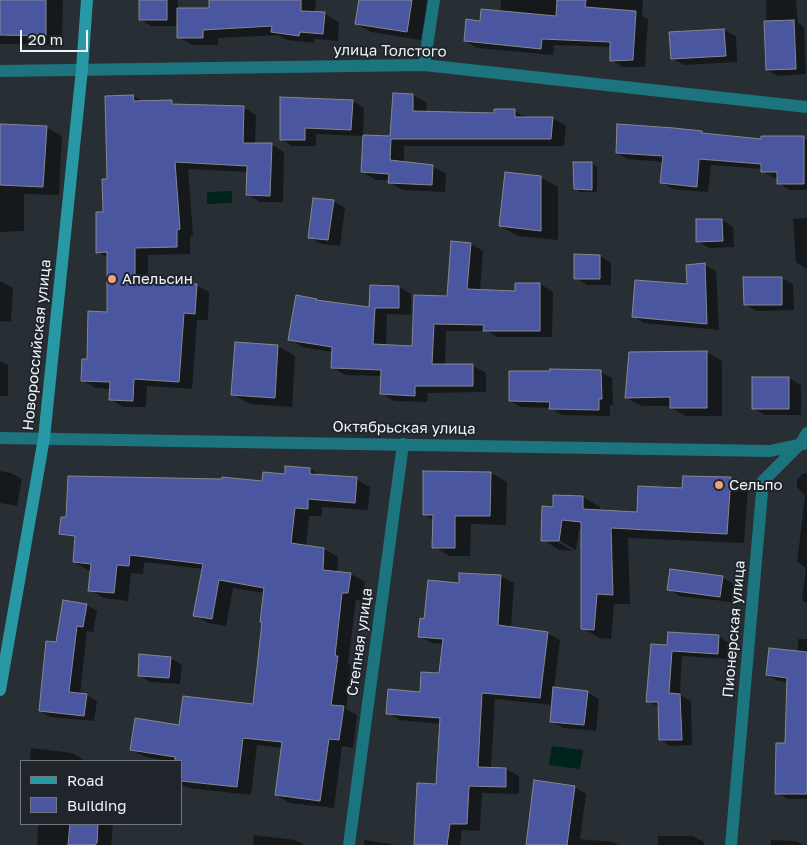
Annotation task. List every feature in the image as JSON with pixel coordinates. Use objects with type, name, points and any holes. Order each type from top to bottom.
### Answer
[{"type":"street","name":"Новороссийская улица","points":[[0,690],[44,438],[82,69],[87,0]]},
{"type":"street","points":[[424,65],[434,0]]},
{"type":"street","name":"улица Толстого","points":[[0,71],[424,65],[807,108]]},
{"type":"street","name":"Октябрьская улица","points":[[0,438],[770,451],[805,440]]},
{"type":"street","name":"Пионерская улица","points":[[731,845],[763,481],[805,440]]},
{"type":"street","name":"Степная улица","points":[[349,845],[403,444]]},
{"type":"shaded area","points":[[232,191],[232,203],[207,204],[207,192]]},
{"type":"shaded area","points":[[552,746],[583,750],[580,769],[549,765]]},
{"type":"building","points":[[0,0],[46,0],[46,36],[0,35]]},
{"type":"building","points":[[139,0],[167,0],[167,20],[139,20]]},
{"type":"building","points":[[209,0],[301,0],[301,11],[325,12],[323,34],[300,32],[299,36],[271,32],[272,26],[203,30],[203,38],[177,38],[177,8],[209,8]]},
{"type":"building","points":[[359,0],[412,0],[407,32],[355,24]]},
{"type":"building","points":[[557,0],[586,0],[585,7],[636,11],[633,60],[610,61],[610,42],[542,39],[541,49],[464,41],[466,19],[480,21],[481,9],[556,16]]},
{"type":"building","points":[[794,20],[796,69],[766,70],[764,21]]},
{"type":"building","points":[[724,29],[726,56],[671,59],[669,32]]},
{"type":"building","points":[[393,93],[413,94],[413,111],[494,113],[494,109],[515,109],[515,117],[553,117],[551,139],[391,139],[390,160],[433,165],[432,185],[388,183],[389,174],[361,172],[363,135],[390,136]]},
{"type":"building","points":[[133,95],[134,101],[172,100],[172,104],[244,106],[243,143],[272,143],[270,196],[246,195],[247,166],[175,162],[180,229],[177,230],[177,247],[135,248],[135,281],[197,284],[195,314],[184,313],[179,382],[134,379],[133,401],[109,400],[110,382],[81,381],[82,359],[87,359],[88,311],[107,312],[107,252],[96,253],[96,212],[103,212],[102,179],[107,179],[105,96]]},
{"type":"building","points":[[280,97],[353,100],[351,130],[305,128],[305,140],[280,140]]},
{"type":"building","points":[[0,124],[47,126],[43,187],[0,185]]},
{"type":"building","points":[[617,124],[674,128],[761,139],[761,136],[804,136],[804,184],[777,184],[777,172],[761,172],[761,164],[699,159],[697,187],[660,183],[663,156],[616,153]]},
{"type":"building","points":[[573,162],[592,162],[592,190],[574,189]]},
{"type":"building","points":[[505,172],[541,176],[541,231],[499,226]]},
{"type":"building","points":[[313,198],[334,200],[328,240],[308,238]]},
{"type":"building","points":[[696,219],[722,219],[723,241],[696,242]]},
{"type":"building","points":[[451,241],[471,243],[467,289],[515,291],[515,283],[540,283],[540,331],[483,331],[484,325],[434,324],[432,364],[473,364],[473,386],[415,386],[415,396],[380,394],[381,370],[331,368],[332,347],[288,340],[296,295],[316,300],[369,307],[370,285],[399,286],[399,308],[375,308],[373,344],[412,346],[414,295],[447,296]]},
{"type":"building","points":[[574,254],[600,255],[600,279],[574,279]]},
{"type":"building","points":[[705,263],[707,324],[632,317],[635,280],[687,284],[686,265]]},
{"type":"building","points":[[743,277],[782,277],[782,305],[744,305]]},
{"type":"building","points":[[235,342],[278,345],[275,398],[231,395]]},
{"type":"building","points":[[707,351],[707,408],[670,408],[670,397],[625,398],[629,352]]},
{"type":"building","points":[[550,369],[601,370],[602,399],[599,399],[599,410],[549,409],[550,402],[509,401],[509,371],[550,371]]},
{"type":"building","points":[[752,377],[789,377],[789,409],[752,409]]},
{"type":"building","points":[[285,466],[310,468],[310,474],[357,477],[355,503],[308,499],[308,509],[295,508],[291,543],[324,548],[323,570],[351,573],[348,593],[342,593],[335,656],[338,656],[331,705],[344,706],[339,740],[329,739],[320,801],[275,795],[282,742],[243,738],[237,787],[182,781],[182,760],[175,760],[175,757],[130,750],[135,718],[179,725],[183,696],[253,704],[264,588],[219,580],[212,619],[193,616],[203,564],[130,555],[129,566],[117,565],[114,593],[88,591],[91,564],[73,562],[75,536],[59,534],[61,517],[66,517],[68,476],[222,479],[222,477],[262,481],[263,472],[285,474]]},
{"type":"building","points":[[423,471],[491,472],[490,516],[455,516],[455,548],[432,548],[433,515],[423,515]]},
{"type":"building","points":[[683,476],[731,477],[727,534],[611,528],[613,595],[597,594],[594,630],[581,629],[581,522],[562,520],[559,541],[541,541],[542,506],[553,507],[553,495],[583,496],[583,509],[637,512],[638,486],[682,488]]},
{"type":"building","points":[[670,569],[723,576],[720,597],[667,590]]},
{"type":"building","points":[[459,573],[501,575],[498,625],[548,632],[540,698],[482,693],[478,767],[506,768],[506,787],[469,786],[467,824],[450,824],[447,845],[414,845],[417,783],[436,784],[440,718],[386,714],[388,689],[420,692],[421,672],[439,673],[443,639],[418,637],[420,618],[424,619],[428,580],[459,583]]},
{"type":"building","points":[[63,600],[87,604],[83,627],[77,626],[69,692],[87,694],[84,716],[39,711],[46,641],[56,642]]},
{"type":"building","points":[[668,632],[719,635],[718,654],[672,651],[669,693],[680,694],[682,740],[659,740],[658,702],[646,702],[651,644],[667,645]]},
{"type":"building","points":[[769,648],[807,652],[807,794],[775,794],[776,743],[785,743],[787,678],[766,675]]},
{"type":"building","points":[[139,654],[171,657],[169,678],[138,676]]},
{"type":"building","points":[[553,687],[588,691],[584,725],[550,722]]},
{"type":"building","points":[[534,780],[575,786],[567,845],[526,845]]},
{"type":"building","points":[[70,825],[98,825],[97,843],[95,845],[68,845]]},
{"type":"place","name":"Апельсин","points":[[112,279]]},
{"type":"place","name":"Сельпо","points":[[719,485]]}]
